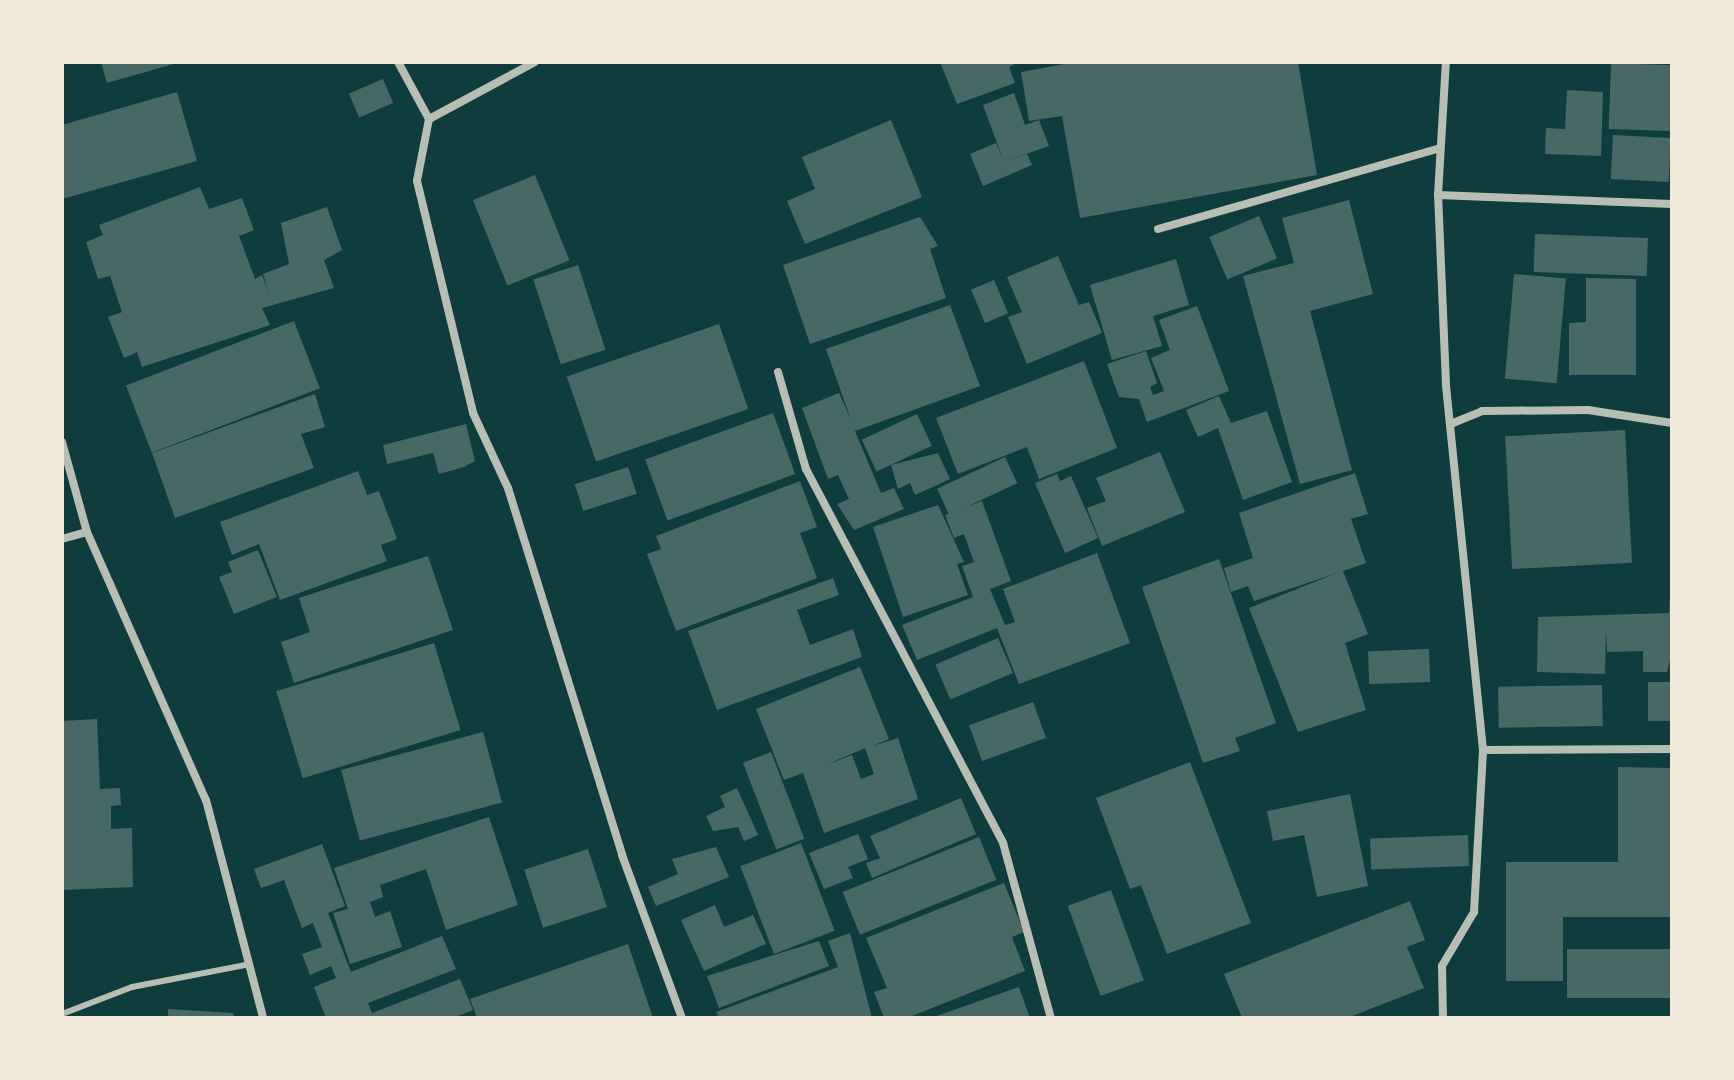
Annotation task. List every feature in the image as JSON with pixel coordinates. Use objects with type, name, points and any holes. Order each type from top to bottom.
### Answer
[{"type":"street","points":[[398,62],[429,119],[417,181],[473,413],[508,488],[622,855],[682,1018]]},
{"type":"street","points":[[429,119],[535,62]]},
{"type":"street","points":[[1443,1018],[1442,966],[1474,912],[1483,750],[1453,423],[1438,195],[1446,62]]},
{"type":"street","points":[[1158,229],[1440,148]]},
{"type":"street","points":[[1438,195],[1672,204]]},
{"type":"street","points":[[778,372],[806,469],[1003,843],[1051,1018]]},
{"type":"street","points":[[1453,423],[1482,411],[1588,410],[1672,423]]},
{"type":"street","points":[[62,442],[87,532],[206,800],[263,1018]]},
{"type":"street","points":[[62,539],[87,532]]},
{"type":"street","points":[[1483,750],[1672,749]]},
{"type":"lane","points":[[62,1014],[132,987],[250,964]]},
{"type":"building","points":[[101,62],[177,62],[177,63],[107,83]]},
{"type":"building","points":[[940,62],[1019,62],[1009,67],[1015,83],[957,104]]},
{"type":"building","points":[[1075,62],[1298,62],[1317,175],[1080,218],[1062,116],[1029,121],[1021,72]]},
{"type":"building","points":[[1611,63],[1672,65],[1670,131],[1609,129]]},
{"type":"building","points":[[383,79],[393,103],[359,117],[349,93]]},
{"type":"building","points":[[1567,90],[1603,92],[1601,156],[1545,154],[1546,128],[1565,129]]},
{"type":"building","points":[[177,92],[197,161],[62,199],[62,125]]},
{"type":"building","points":[[1014,93],[1025,125],[1039,120],[1049,146],[1003,162],[1027,154],[1032,165],[983,186],[970,154],[996,143],[1003,159],[983,105]]},
{"type":"building","points":[[891,120],[922,197],[805,244],[787,201],[815,189],[802,157]]},
{"type":"building","points":[[1613,135],[1671,138],[1669,182],[1611,179]]},
{"type":"building","points":[[535,175],[569,260],[507,285],[473,200]]},
{"type":"building","points":[[200,187],[209,209],[242,198],[254,230],[239,236],[255,279],[262,275],[269,293],[263,274],[289,264],[281,223],[327,207],[342,250],[324,260],[334,288],[262,308],[270,325],[142,367],[137,352],[124,358],[108,317],[122,312],[110,276],[98,279],[86,242],[103,235],[99,225]]},
{"type":"building","points":[[1349,200],[1373,294],[1310,311],[1352,470],[1300,484],[1243,276],[1294,263],[1282,218]]},
{"type":"building","points":[[1259,216],[1277,258],[1227,279],[1209,237]]},
{"type":"building","points":[[920,217],[938,246],[930,249],[946,298],[810,344],[783,265]]},
{"type":"building","points":[[1535,234],[1648,238],[1647,276],[1534,272]]},
{"type":"building","points":[[1058,256],[1079,305],[1089,302],[1102,333],[1027,364],[1008,317],[1022,312],[1007,277]]},
{"type":"building","points":[[1176,259],[1189,305],[1153,316],[1162,346],[1112,360],[1090,285]]},
{"type":"building","points":[[578,265],[606,350],[561,364],[533,280]]},
{"type":"building","points":[[1514,274],[1566,279],[1557,383],[1505,379]]},
{"type":"building","points":[[1586,278],[1636,279],[1636,375],[1569,375],[1569,323],[1586,322]]},
{"type":"building","points":[[994,280],[1008,313],[985,323],[971,290]]},
{"type":"building","points":[[950,305],[980,386],[855,431],[881,493],[894,488],[904,509],[854,530],[837,504],[849,499],[838,475],[828,479],[802,408],[839,393],[851,420],[826,349]]},
{"type":"building","points":[[1197,306],[1229,391],[1147,422],[1139,399],[1119,397],[1107,364],[1146,351],[1157,383],[1150,387],[1153,395],[1164,391],[1151,358],[1170,350],[1159,320]]},
{"type":"building","points":[[294,321],[320,388],[152,453],[126,386]]},
{"type":"building","points":[[719,324],[748,409],[596,462],[567,376]]},
{"type":"building","points":[[1084,361],[1117,448],[1039,479],[1027,447],[958,474],[936,418]]},
{"type":"building","points":[[315,394],[325,427],[301,434],[314,468],[175,518],[152,453]]},
{"type":"building","points":[[1219,396],[1231,423],[1267,411],[1292,482],[1243,500],[1218,428],[1198,437],[1186,410]]},
{"type":"building","points":[[773,413],[795,474],[667,521],[645,460]]},
{"type":"building","points":[[917,414],[932,446],[877,472],[862,440]]},
{"type":"building","points":[[466,424],[475,461],[464,467],[439,474],[433,453],[387,464],[383,445]]},
{"type":"building","points":[[1625,430],[1632,563],[1512,569],[1505,436]]},
{"type":"building","points":[[1160,452],[1185,512],[1102,546],[1087,508],[1106,501],[1096,478]]},
{"type":"building","points":[[938,453],[950,479],[915,495],[910,483],[898,489],[891,465]]},
{"type":"building","points":[[1005,457],[1017,483],[949,515],[937,489]]},
{"type":"building","points":[[628,467],[637,494],[583,511],[575,484]]},
{"type":"building","points":[[358,471],[367,495],[379,491],[397,539],[381,545],[387,561],[280,600],[259,544],[232,555],[220,522]]},
{"type":"building","points":[[1355,473],[1368,514],[1351,519],[1366,563],[1343,571],[1368,634],[1345,643],[1366,710],[1298,732],[1249,608],[1337,573],[1254,601],[1248,586],[1231,592],[1224,568],[1253,558],[1239,513]]},
{"type":"building","points":[[1057,474],[1060,481],[1071,476],[1098,538],[1065,553],[1035,483]]},
{"type":"building","points":[[800,481],[817,527],[800,533],[817,578],[676,631],[647,554],[661,549],[656,536]]},
{"type":"building","points":[[982,501],[1011,581],[990,589],[1005,625],[1015,622],[1003,589],[1097,553],[1130,643],[1019,684],[997,628],[917,660],[902,625],[973,597],[962,566],[974,562],[964,534],[954,538],[945,515]]},
{"type":"building","points":[[938,505],[964,562],[957,564],[968,595],[903,617],[873,527]]},
{"type":"building","points":[[258,550],[277,597],[234,614],[219,577],[232,572],[228,562]]},
{"type":"building","points":[[428,556],[453,630],[294,683],[281,642],[310,632],[299,598]]},
{"type":"building","points":[[1219,559],[1276,723],[1235,738],[1240,751],[1203,763],[1142,587]]},
{"type":"building","points":[[833,578],[839,595],[797,610],[810,645],[853,629],[862,657],[717,710],[688,631]]},
{"type":"building","points":[[1669,596],[1672,653],[1667,672],[1643,672],[1643,651],[1607,652],[1606,630],[1605,674],[1537,672],[1538,617],[1669,613]]},
{"type":"building","points":[[998,638],[1013,673],[950,700],[935,665]]},
{"type":"building","points":[[434,643],[461,730],[303,778],[276,691]]},
{"type":"building","points":[[1429,649],[1430,682],[1369,684],[1368,651]]},
{"type":"building","points":[[860,667],[889,739],[873,746],[898,738],[918,799],[824,833],[803,773],[784,780],[756,709]],"holes":[[[865,748],[874,774],[861,779],[852,755],[826,765]]]},
{"type":"building","points":[[1648,682],[1672,682],[1672,721],[1648,721]]},
{"type":"building","points":[[1602,685],[1603,726],[1499,728],[1498,687]]},
{"type":"building","points":[[1033,702],[1046,738],[982,761],[969,725]]},
{"type":"building","points":[[97,719],[100,789],[120,788],[121,805],[111,806],[111,829],[132,828],[133,887],[62,890],[62,721]]},
{"type":"building","points":[[483,732],[502,803],[360,841],[341,770]]},
{"type":"building","points":[[771,752],[804,839],[776,850],[743,763]]},
{"type":"building","points":[[1190,762],[1251,923],[1167,954],[1141,885],[1130,889],[1096,798]]},
{"type":"building","points":[[1618,767],[1672,768],[1672,917],[1563,917],[1563,981],[1506,981],[1506,862],[1618,862]]},
{"type":"building","points":[[737,788],[758,835],[744,841],[738,827],[713,831],[706,816],[725,807],[720,796]]},
{"type":"building","points":[[1350,794],[1368,886],[1317,897],[1304,835],[1273,841],[1267,811]]},
{"type":"building","points":[[961,798],[976,834],[872,878],[866,863],[880,858],[870,836]]},
{"type":"building","points":[[489,817],[518,905],[446,930],[426,869],[380,885],[383,897],[370,902],[375,917],[390,911],[402,947],[350,964],[333,913],[348,909],[334,868]]},
{"type":"building","points":[[858,834],[868,859],[848,867],[853,878],[824,889],[809,853]]},
{"type":"building","points":[[1468,835],[1469,866],[1371,869],[1370,838]]},
{"type":"building","points":[[979,837],[996,880],[860,935],[843,892]]},
{"type":"building","points":[[801,843],[835,931],[774,954],[740,866]]},
{"type":"building","points":[[322,844],[345,906],[328,913],[351,972],[442,936],[456,969],[368,1003],[372,1013],[460,979],[473,1010],[453,1018],[326,1018],[314,987],[336,978],[331,966],[310,975],[302,954],[322,947],[313,923],[302,928],[284,880],[261,888],[254,869]]},
{"type":"building","points":[[716,847],[729,877],[656,906],[648,887],[678,874],[672,859]]},
{"type":"building","points":[[588,849],[607,907],[543,928],[524,870]]},
{"type":"building","points":[[1004,883],[1024,932],[1012,937],[1025,971],[907,1018],[884,1018],[874,992],[887,988],[866,938]]},
{"type":"building","points":[[1111,890],[1144,980],[1101,996],[1068,906]]},
{"type":"building","points":[[1410,901],[1425,940],[1407,947],[1424,988],[1347,1018],[1242,1018],[1224,974]]},
{"type":"building","points":[[715,905],[724,927],[753,915],[766,944],[704,971],[681,920]]},
{"type":"building","points":[[850,933],[872,1018],[719,1018],[716,1012],[838,967],[828,941]]},
{"type":"building","points":[[819,941],[829,966],[719,1008],[707,976]]},
{"type":"building","points":[[628,944],[653,1018],[477,1018],[470,999]]},
{"type":"building","points":[[1567,949],[1672,949],[1672,998],[1567,998]]},
{"type":"building","points":[[1019,987],[1030,1018],[931,1018]]},
{"type":"building","points":[[168,1009],[233,1013],[235,1018],[168,1018]]}]
